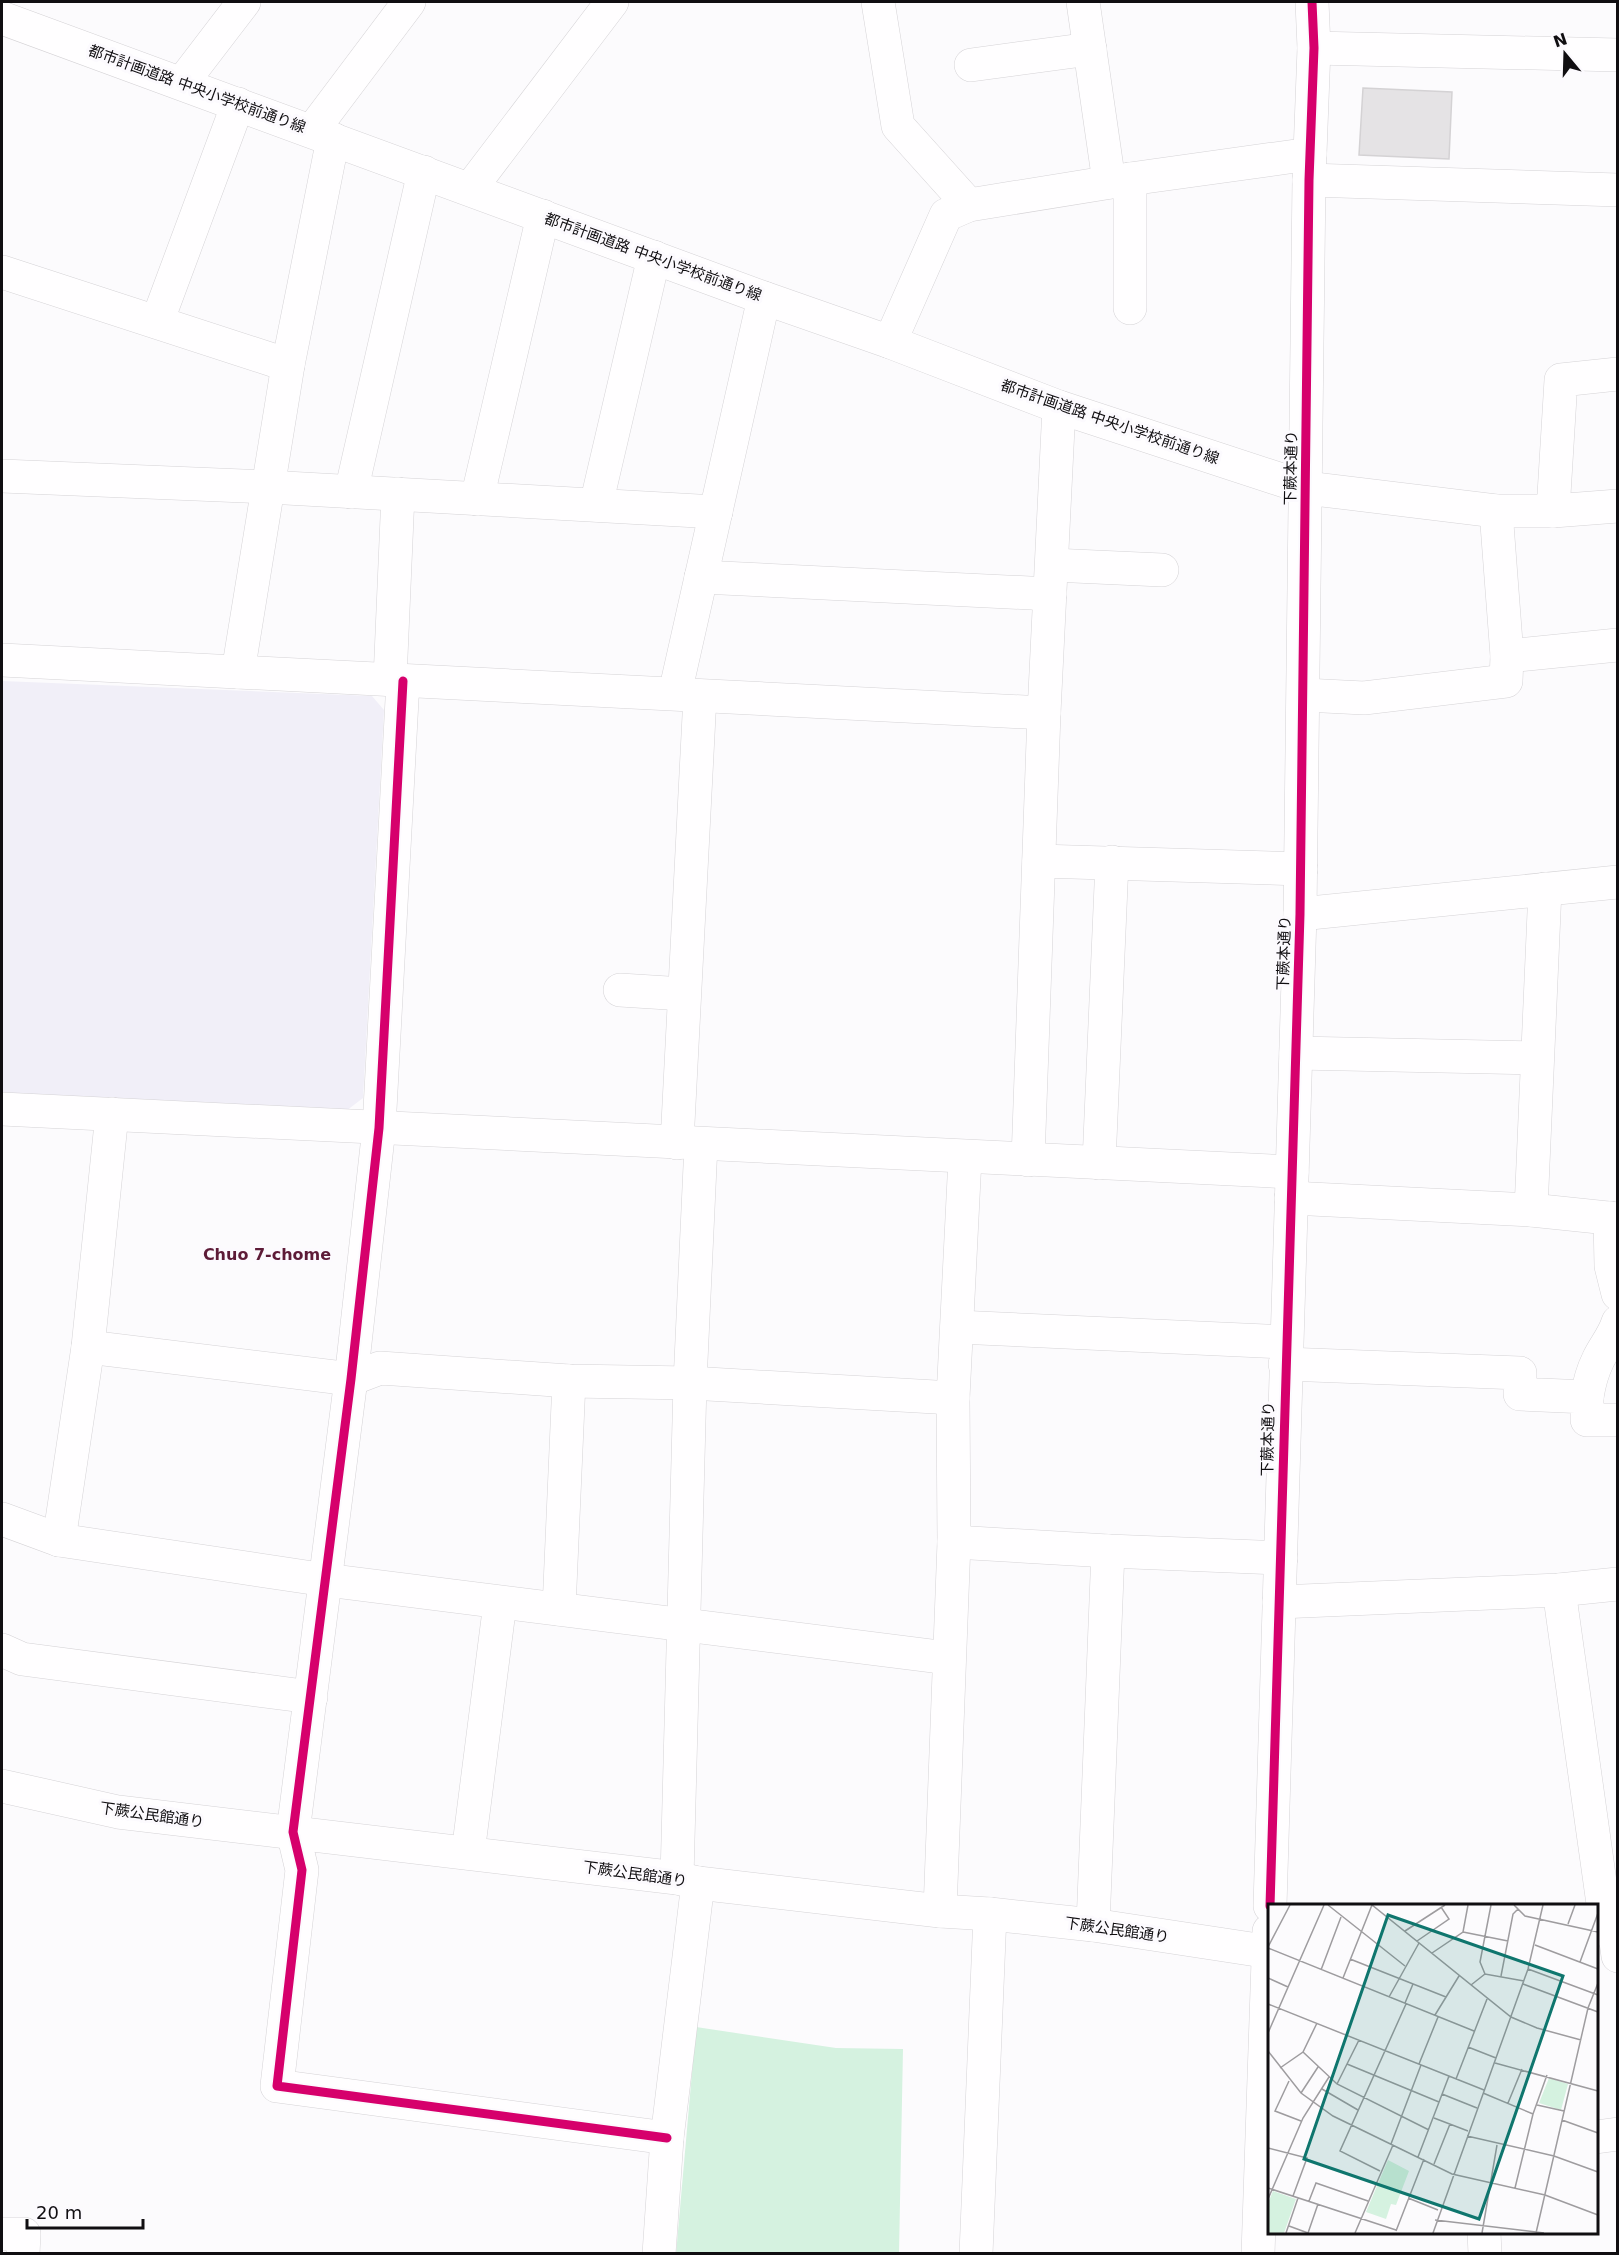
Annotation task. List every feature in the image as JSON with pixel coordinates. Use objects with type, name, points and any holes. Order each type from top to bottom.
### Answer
[{"type":"street","points":[[182,83],[244,2]]},
{"type":"street","points":[[238,672],[288,365],[322,135],[409,2]]},
{"type":"street","points":[[470,189],[612,2]]},
{"type":"street","points":[[878,2],[898,126],[969,205]]},
{"type":"street","points":[[1083,2],[1090,49],[1119,181],[1130,308]]},
{"type":"street","name":"下蕨本通り","points":[[1270,1904],[1301,869],[1310,167],[1314,48],[1312,2]]},
{"type":"street","name":"都市計画道路 中央小学校前通り線","points":[[2,18],[764,298],[890,342],[1059,407],[1306,488],[1496,511],[1553,511],[1617,506]]},
{"type":"street","points":[[1314,48],[1617,55]]},
{"type":"street","points":[[971,65],[1090,49]]},
{"type":"street","points":[[157,322],[238,104]]},
{"type":"street","points":[[890,342],[946,215],[969,205],[1119,181],[1310,167],[1617,190]]},
{"type":"street","points":[[351,492],[424,172]]},
{"type":"street","points":[[477,499],[543,216]]},
{"type":"street","points":[[596,505],[654,257]]},
{"type":"street","points":[[2,272],[288,365]]},
{"type":"street","points":[[659,2253],[687,1881],[682,1624],[690,1383],[689,1144],[684,994],[688,694],[701,577],[764,298]]},
{"type":"street","points":[[1553,511],[1561,380],[1617,374]]},
{"type":"street","points":[[1028,1160],[1044,713],[1059,407]]},
{"type":"street","points":[[2,476],[268,487],[716,512]]},
{"type":"street","points":[[398,494],[397,681],[379,1128],[351,1379],[293,1832],[302,1870],[277,2086],[667,2138]]},
{"type":"street","points":[[1304,695],[1364,698],[1506,681],[1508,656],[1496,511]]},
{"type":"street","points":[[701,577],[1051,580],[1162,570]]},
{"type":"street","points":[[1508,656],[1617,645]]},
{"type":"street","points":[[2,660],[1044,713]]},
{"type":"street","points":[[1039,861],[1301,869]]},
{"type":"street","points":[[1099,1163],[1112,862]]},
{"type":"street","points":[[1300,914],[1617,882]]},
{"type":"street","points":[[1531,1210],[1545,889]]},
{"type":"street","points":[[620,990],[684,994]]},
{"type":"street","points":[[1296,1053],[1537,1058]]},
{"type":"street","points":[[2,1109],[1099,1163],[1614,1218],[1611,1266],[1617,1294]]},
{"type":"street","points":[[59,1540],[88,1347],[112,1114]]},
{"type":"street","points":[[940,1911],[954,1542],[953,1398],[965,1158]]},
{"type":"street","points":[[1617,1322],[1616,1331],[1598,1360],[1590,1379],[1587,1397],[1587,1420],[1617,1420]]},
{"type":"street","points":[[957,1327],[1520,1373],[1520,1394],[1587,1397]]},
{"type":"street","points":[[88,1347],[351,1379],[380,1368],[569,1381],[690,1383],[953,1398]]},
{"type":"street","points":[[559,1609],[569,1381]]},
{"type":"street","points":[[2,1519],[59,1540],[326,1580],[948,1658]]},
{"type":"street","points":[[954,1542],[1281,1558]]},
{"type":"street","points":[[1093,1925],[1108,1551]]},
{"type":"street","points":[[1279,1602],[1559,1590],[1617,1584]]},
{"type":"street","points":[[1559,1590],[1606,1918],[1616,1942],[1617,1956]]},
{"type":"street","points":[[468,1853],[500,1603]]},
{"type":"street","points":[[2,1650],[22,1659],[311,1697]]},
{"type":"street","name":"下蕨公民館通り","points":[[2,1786],[118,1812],[940,1911],[1093,1925],[1268,1952]]},
{"type":"street","points":[[976,2253],[990,1914]]},
{"type":"street","name":"下蕨本通り","points":[[1258,2253],[1268,1979]]},
{"type":"street","points":[[1598,2137],[1617,2134]]},
{"type":"street","points":[[2,2234],[24,2234],[23,2253]]},
{"type":"street","points":[[1484,2234],[1485,2253]]},
{"type":"shaded area","points":[[2,681],[372,696],[384,710],[363,1098],[346,1111],[2,1093]]},
{"type":"green space","points":[[696,2027],[836,2048],[903,2049],[899,2253],[676,2254]]},
{"type":"building","points":[[1363,88],[1452,92],[1449,159],[1359,155]]},
{"type":"cycle path","points":[[1270,1904],[1300,914],[1309,180],[1314,48],[1312,2]]},
{"type":"cycle path","points":[[403,681],[379,1128],[351,1379],[293,1832],[302,1870],[277,2086],[667,2138]]},
{"type":"district","name":"Chuo 7-chome","points":[[267,1254]]}]
